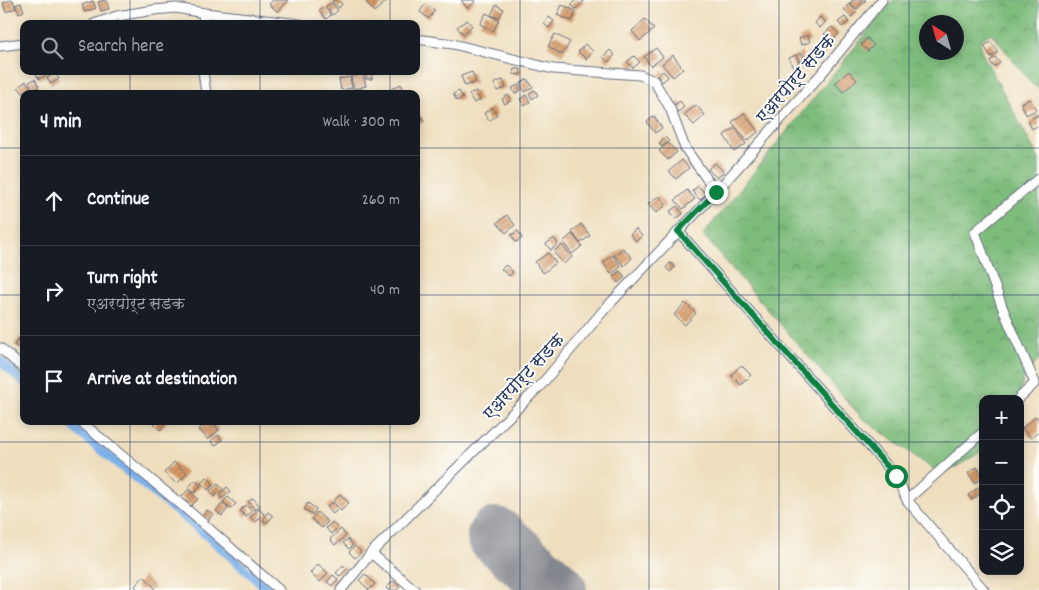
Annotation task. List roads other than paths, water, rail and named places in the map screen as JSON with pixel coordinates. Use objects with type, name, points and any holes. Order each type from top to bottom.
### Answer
[{"type":"street","name":"एअरपोर्ट सडक","points":[[341,590],[371,554],[541,384],[603,310],[716,192],[822,73],[882,0]]},
{"type":"street","points":[[106,20],[117,16],[176,8],[265,20]]},
{"type":"street","points":[[203,20],[204,13]]},
{"type":"street","points":[[420,40],[452,44],[552,69],[640,75],[654,81],[670,108],[685,148],[716,192]]},
{"type":"street","points":[[0,46],[20,44]]},
{"type":"street","points":[[204,75],[206,90]]},
{"type":"street","points":[[1023,395],[1035,384],[1003,309],[974,232],[1039,178]]},
{"type":"street","points":[[678,231],[896,476],[907,500],[984,590]]},
{"type":"street","points":[[0,348],[20,366]]},
{"type":"street","points":[[84,425],[184,507],[279,590]]},
{"type":"street","points":[[907,500],[979,436]]},
{"type":"street","points":[[371,554],[415,590]]},
{"type":"waterway","points":[[0,361],[20,378]]},
{"type":"waterway","points":[[71,425],[211,539],[269,590]]}]
